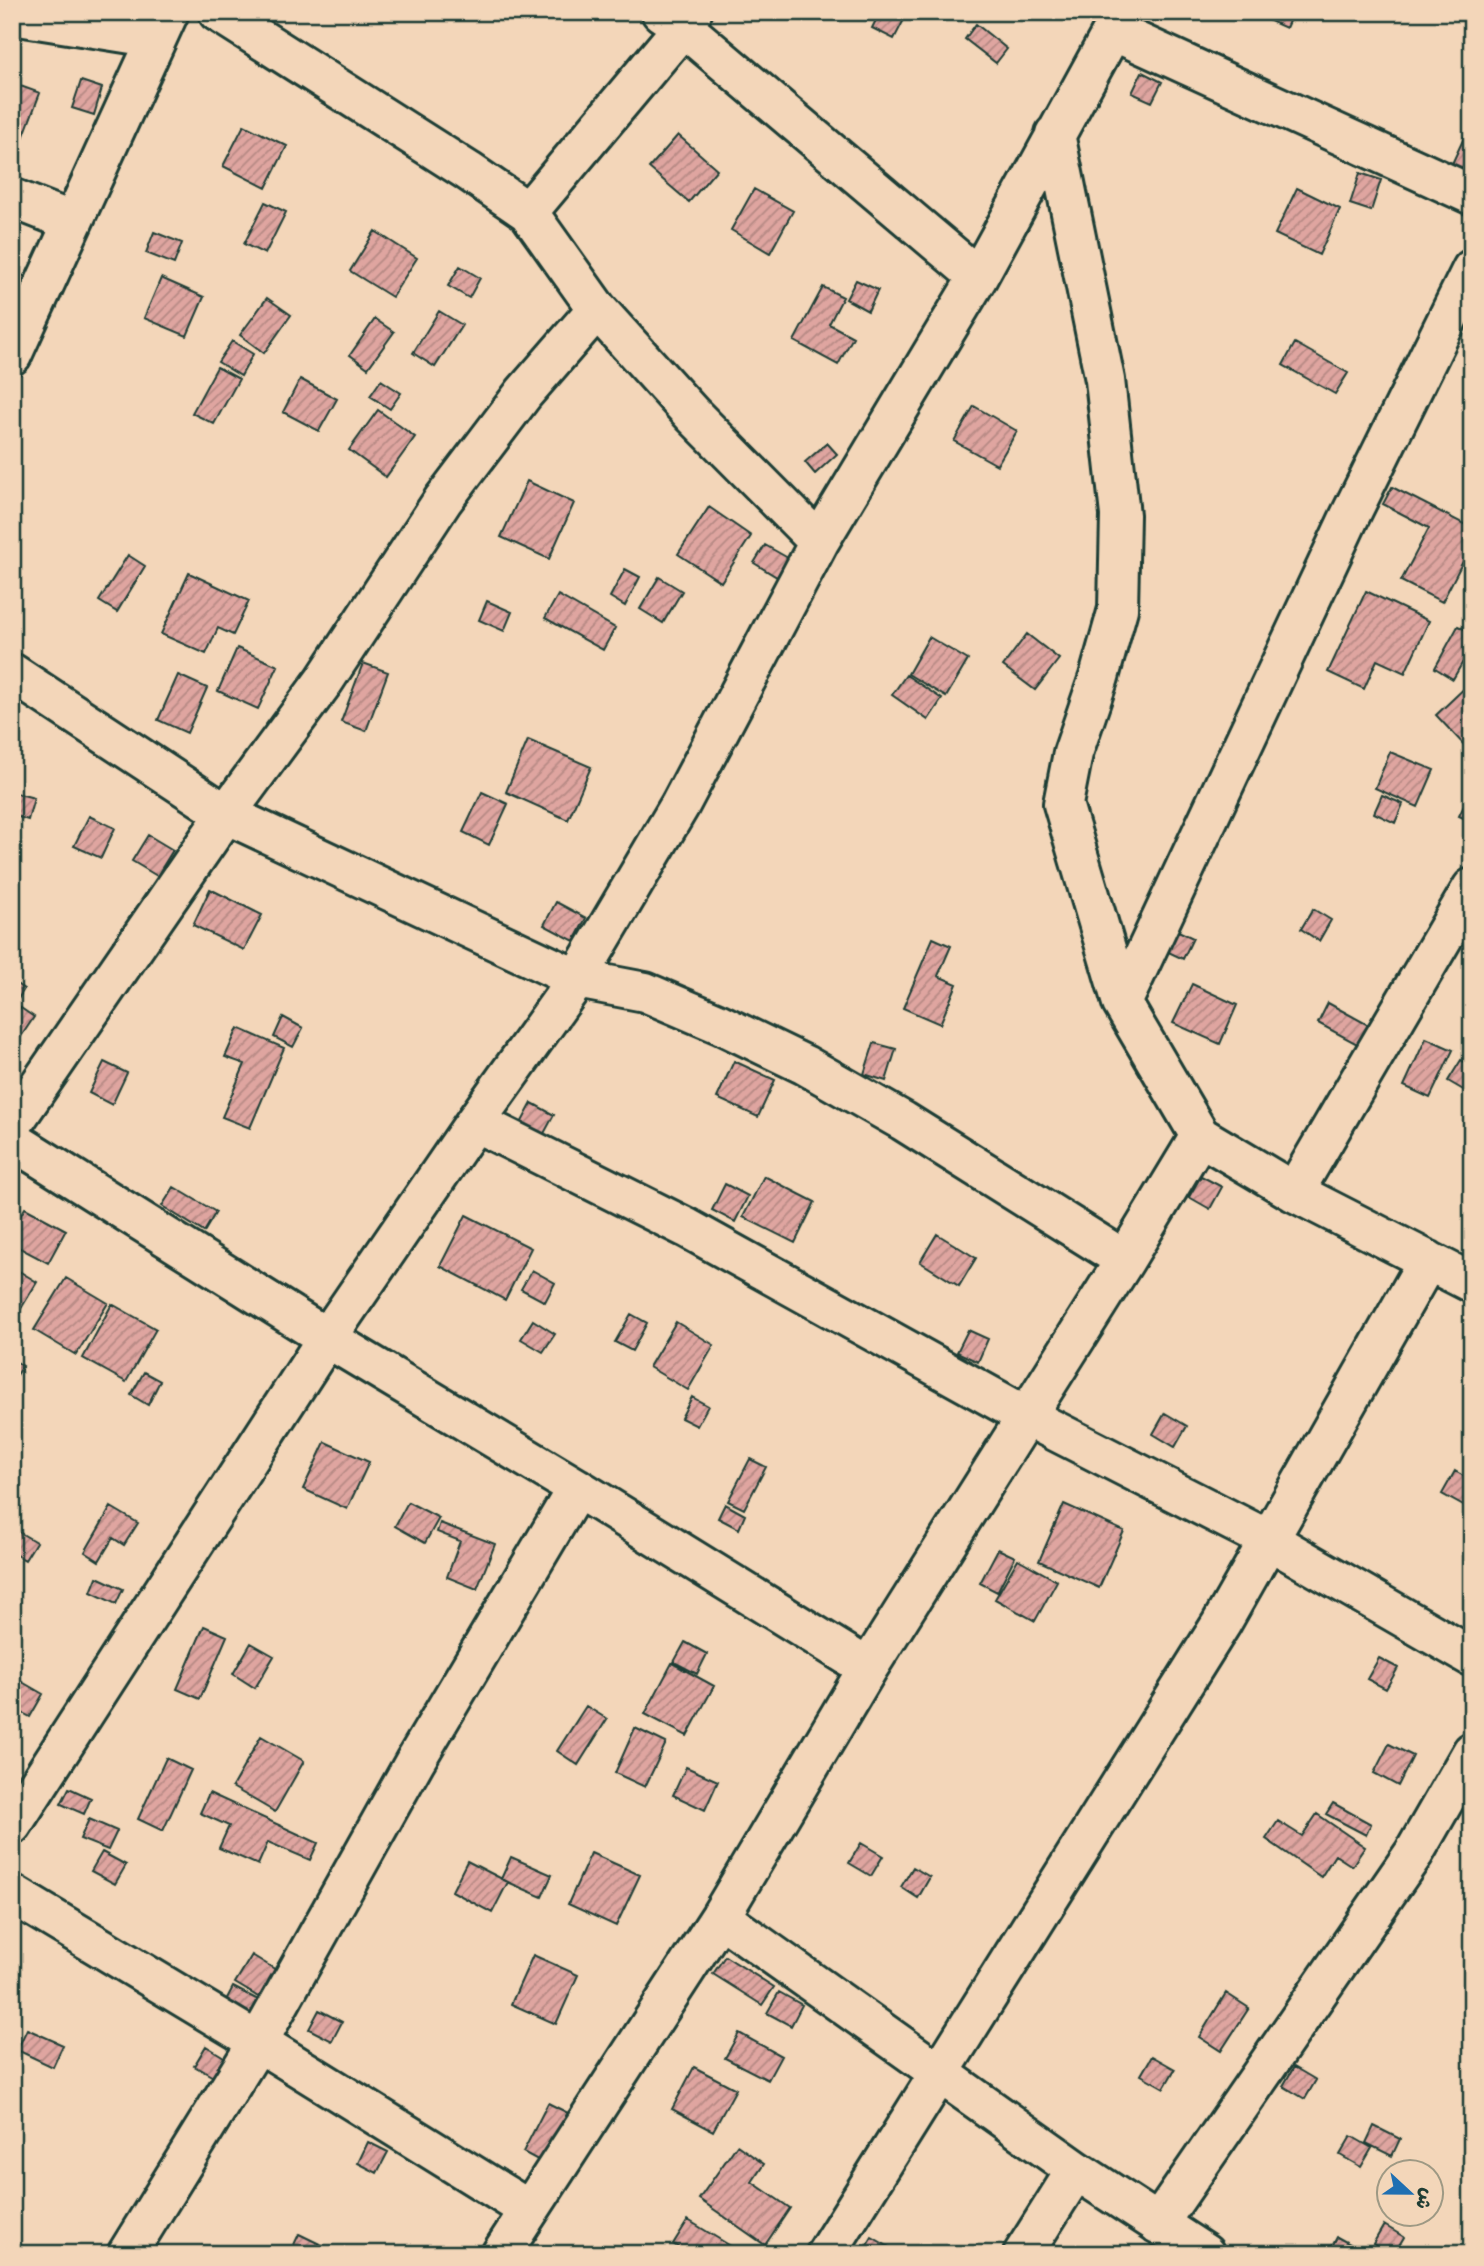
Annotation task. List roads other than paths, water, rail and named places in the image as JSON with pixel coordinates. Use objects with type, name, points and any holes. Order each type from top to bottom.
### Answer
[{"type":"street","points":[[218,12],[528,212],[597,309],[692,414],[819,542]]},
{"type":"street","points":[[12,15],[163,25],[12,355]]},
{"type":"street","points":[[528,212],[679,17],[978,277]]},
{"type":"street","points":[[12,1825],[327,1338],[577,979],[680,804],[819,542],[978,277],[1118,22],[1472,195]]},
{"type":"street","points":[[1055,134],[1105,380],[1120,515],[1118,609],[1099,677],[1073,753],[1063,803],[1122,1003],[1200,1136],[1294,1192],[1472,1283]]},
{"type":"street","points":[[12,198],[73,222]]},
{"type":"street","points":[[1122,1003],[1349,518],[1472,269]]},
{"type":"street","points":[[12,1125],[226,814],[324,681],[443,500],[524,393],[597,309]]},
{"type":"street","points":[[12,673],[226,814],[577,979],[645,992],[805,1065],[903,1121],[1125,1260]]},
{"type":"street","points":[[1294,1192],[1472,888]]},
{"type":"street","points":[[475,1122],[687,1228],[1026,1416],[1269,1540],[1472,1657]]},
{"type":"street","points":[[501,2254],[720,1917],[868,1668],[1200,1136]]},
{"type":"street","points":[[12,1140],[327,1338],[577,1488],[868,1668]]},
{"type":"street","points":[[826,2254],[1221,1624],[1428,1260]]},
{"type":"street","points":[[127,2254],[258,2042],[415,1761],[577,1488]]},
{"type":"street","points":[[1158,2224],[1414,1853],[1472,1752]]},
{"type":"street","points":[[12,1894],[258,2042],[528,2210]]},
{"type":"street","points":[[720,1917],[1076,2170],[1205,2254]]},
{"type":"street","points":[[1023,2254],[1076,2170]]}]
